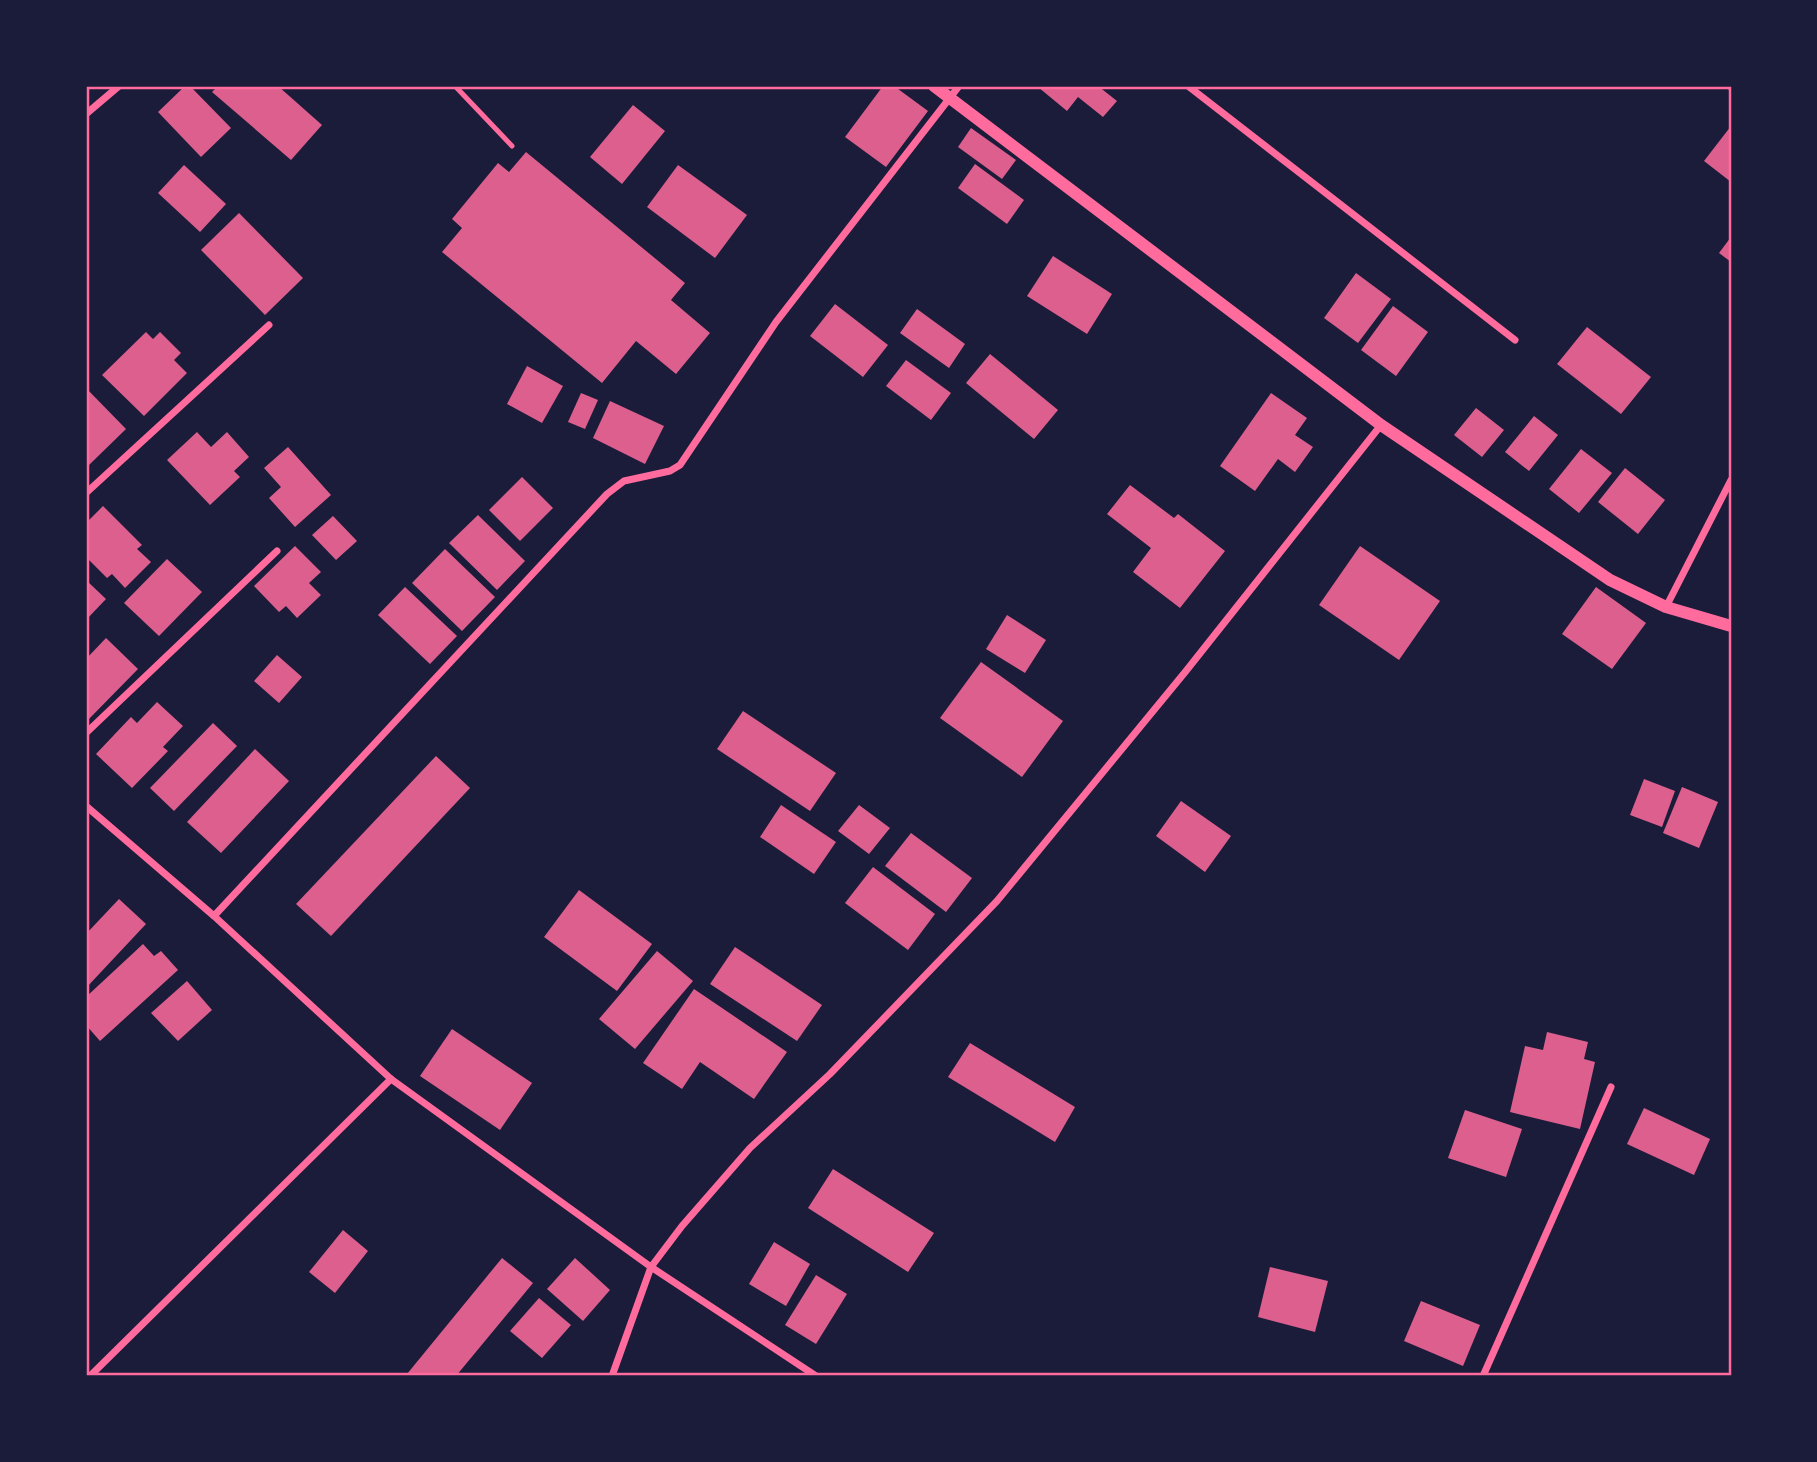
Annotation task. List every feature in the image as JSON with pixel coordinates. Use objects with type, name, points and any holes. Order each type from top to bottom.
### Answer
[{"type":"street","points":[[86,114],[119,86]]},
{"type":"street","points":[[934,86],[1381,425],[1609,580],[1666,607],[1731,626]]},
{"type":"street","points":[[214,916],[607,494],[624,481],[670,471],[680,465],[776,322],[959,86]]},
{"type":"street","points":[[1188,86],[1515,340]]},
{"type":"street","points":[[86,493],[270,325]]},
{"type":"street","points":[[612,1376],[651,1267],[682,1226],[750,1148],[830,1074],[997,901],[1381,425]]},
{"type":"street","points":[[1666,607],[1731,480]]},
{"type":"street","points":[[86,733],[276,551]]},
{"type":"street","points":[[86,806],[214,916],[391,1079],[651,1267],[816,1376]]},
{"type":"street","points":[[90,1376],[391,1079]]},
{"type":"street","points":[[1483,1376],[1611,1087]]},
{"type":"lane","points":[[455,86],[512,146]]},
{"type":"building","points":[[185,86],[190,86],[231,128],[201,157],[158,112]]},
{"type":"building","points":[[218,86],[278,86],[322,125],[291,160],[212,92]]},
{"type":"building","points":[[883,86],[894,86],[928,111],[886,167],[845,137]]},
{"type":"building","points":[[1039,86],[1098,86],[1117,101],[1103,117],[1078,97],[1067,111]]},
{"type":"building","points":[[633,105],[665,131],[622,184],[590,157]]},
{"type":"building","points":[[1731,126],[1731,182],[1704,161]]},
{"type":"building","points":[[971,128],[1016,160],[1002,179],[958,147]]},
{"type":"building","points":[[526,152],[685,283],[671,300],[710,333],[676,374],[636,341],[602,383],[442,252],[462,228],[452,219],[498,163],[509,172]]},
{"type":"building","points":[[975,164],[1024,200],[1007,224],[958,188]]},
{"type":"building","points":[[184,165],[226,204],[200,232],[158,193]]},
{"type":"building","points":[[678,165],[747,215],[715,258],[647,207]]},
{"type":"building","points":[[239,213],[303,278],[265,315],[201,250]]},
{"type":"building","points":[[1731,237],[1731,262],[1719,253]]},
{"type":"building","points":[[1053,256],[1112,294],[1087,334],[1027,296]]},
{"type":"building","points":[[1356,273],[1391,299],[1358,343],[1324,318]]},
{"type":"building","points":[[835,304],[888,345],[863,377],[810,336]]},
{"type":"building","points":[[1393,306],[1428,332],[1396,376],[1361,350]]},
{"type":"building","points":[[917,309],[965,344],[949,368],[900,333]]},
{"type":"building","points":[[1587,327],[1651,377],[1621,414],[1557,364]]},
{"type":"building","points":[[146,332],[153,339],[160,332],[181,353],[174,360],[187,373],[144,416],[102,375]]},
{"type":"building","points":[[990,354],[1058,410],[1034,439],[966,383]]},
{"type":"building","points":[[906,360],[951,393],[931,420],[886,386]]},
{"type":"building","points":[[527,366],[563,386],[542,423],[507,404]]},
{"type":"building","points":[[86,388],[126,429],[88,466],[86,464]]},
{"type":"building","points":[[581,393],[598,400],[585,429],[568,422]]},
{"type":"building","points":[[1271,393],[1307,418],[1295,435],[1313,447],[1295,472],[1278,459],[1255,491],[1220,466]]},
{"type":"building","points":[[610,401],[664,426],[645,464],[593,438]]},
{"type":"building","points":[[1476,408],[1504,430],[1482,457],[1454,435]]},
{"type":"building","points":[[1534,416],[1558,435],[1529,471],[1505,452]]},
{"type":"building","points":[[197,432],[211,447],[227,432],[249,457],[234,471],[240,477],[210,505],[167,460]]},
{"type":"building","points":[[288,447],[331,495],[295,527],[269,498],[281,487],[264,468]]},
{"type":"building","points":[[1581,449],[1612,473],[1579,513],[1549,489]]},
{"type":"building","points":[[1625,468],[1665,500],[1638,534],[1598,502]]},
{"type":"building","points":[[522,477],[553,508],[520,541],[489,510]]},
{"type":"building","points":[[1130,485],[1174,518],[1178,514],[1225,551],[1180,608],[1133,572],[1151,548],[1107,514]]},
{"type":"building","points":[[103,506],[142,545],[137,549],[151,562],[125,588],[112,574],[107,578],[86,557],[86,523]]},
{"type":"building","points":[[478,515],[525,561],[497,590],[449,543]]},
{"type":"building","points":[[333,516],[357,541],[336,560],[312,535]]},
{"type":"building","points":[[295,546],[321,572],[309,583],[321,595],[297,618],[286,606],[279,612],[254,586]]},
{"type":"building","points":[[1360,546],[1440,601],[1399,660],[1319,605]]},
{"type":"building","points":[[445,549],[495,597],[462,631],[412,583]]},
{"type":"building","points":[[167,559],[202,592],[159,636],[124,603]]},
{"type":"building","points":[[86,580],[106,599],[86,620]]},
{"type":"building","points":[[405,587],[457,636],[430,664],[378,615]]},
{"type":"building","points":[[1596,587],[1646,623],[1612,669],[1562,634]]},
{"type":"building","points":[[1007,615],[1046,640],[1025,673],[986,649]]},
{"type":"building","points":[[106,638],[138,669],[86,722],[86,659]]},
{"type":"building","points":[[277,655],[302,677],[279,703],[254,681]]},
{"type":"building","points":[[981,662],[1063,721],[1022,777],[940,718]]},
{"type":"building","points":[[157,702],[183,726],[163,747],[168,751],[132,788],[96,754],[131,717],[137,723]]},
{"type":"building","points":[[743,711],[836,773],[810,811],[717,749]]},
{"type":"building","points":[[213,723],[237,746],[174,811],[150,788]]},
{"type":"building","points":[[255,749],[289,781],[221,853],[187,822]]},
{"type":"building","points":[[436,756],[470,788],[331,936],[296,904]]},
{"type":"building","points":[[1644,779],[1675,791],[1662,827],[1630,815]]},
{"type":"building","points":[[1682,787],[1718,802],[1699,848],[1663,833]]},
{"type":"building","points":[[1181,801],[1231,836],[1205,872],[1156,836]]},
{"type":"building","points":[[781,805],[836,842],[814,874],[760,837]]},
{"type":"building","points":[[859,805],[890,828],[869,854],[838,831]]},
{"type":"building","points":[[911,833],[972,878],[946,912],[885,866]]},
{"type":"building","points":[[873,867],[935,914],[908,950],[845,903]]},
{"type":"building","points":[[579,890],[652,944],[617,991],[544,937]]},
{"type":"building","points":[[119,899],[146,924],[86,988],[86,934]]},
{"type":"building","points":[[143,944],[154,956],[161,951],[178,970],[100,1041],[86,1025],[86,997]]},
{"type":"building","points":[[735,947],[822,1005],[797,1041],[710,984]]},
{"type":"building","points":[[657,951],[693,981],[635,1049],[599,1019]]},
{"type":"building","points":[[187,981],[212,1010],[178,1041],[151,1013]]},
{"type":"building","points":[[694,989],[787,1052],[754,1099],[700,1062],[682,1089],[643,1063]]},
{"type":"building","points":[[452,1029],[532,1083],[500,1130],[420,1076]]},
{"type":"building","points":[[1547,1032],[1588,1042],[1584,1059],[1595,1062],[1580,1129],[1510,1112],[1525,1046],[1543,1050]]},
{"type":"building","points":[[970,1043],[1075,1107],[1055,1142],[948,1077]]},
{"type":"building","points":[[1644,1108],[1710,1139],[1694,1175],[1627,1144]]},
{"type":"building","points":[[1465,1110],[1522,1129],[1506,1177],[1448,1158]]},
{"type":"building","points":[[833,1169],[934,1233],[908,1272],[808,1208]]},
{"type":"building","points":[[343,1230],[368,1251],[335,1293],[309,1272]]},
{"type":"building","points":[[774,1242],[810,1264],[786,1306],[749,1284]]},
{"type":"building","points":[[502,1258],[533,1283],[456,1376],[407,1374]]},
{"type":"building","points":[[575,1258],[610,1290],[583,1321],[547,1289]]},
{"type":"building","points":[[1270,1267],[1328,1281],[1315,1332],[1258,1317]]},
{"type":"building","points":[[816,1275],[847,1294],[816,1344],[785,1325]]},
{"type":"building","points":[[539,1298],[571,1325],[542,1358],[510,1331]]},
{"type":"building","points":[[1421,1301],[1480,1325],[1463,1366],[1404,1341]]}]
